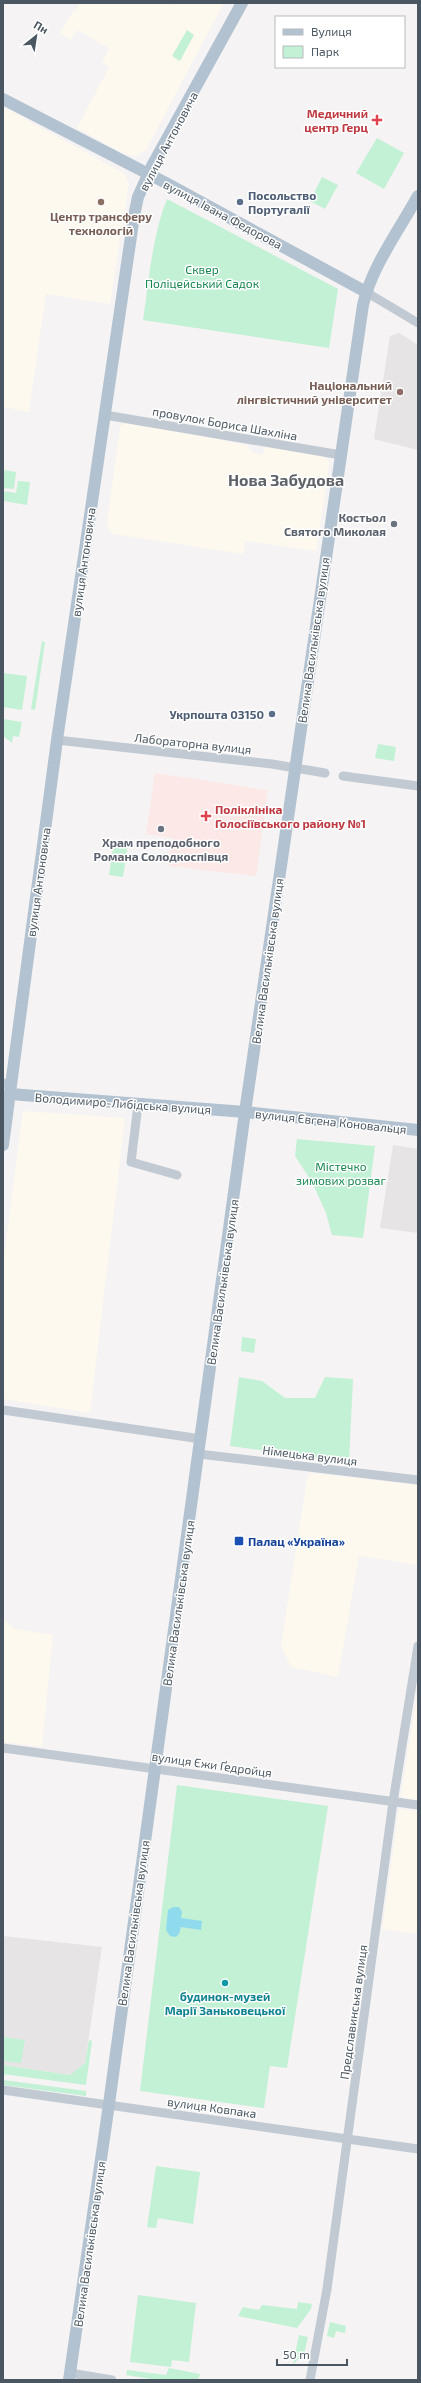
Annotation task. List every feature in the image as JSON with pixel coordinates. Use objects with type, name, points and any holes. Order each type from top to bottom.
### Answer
[{"type":"main road","name":"вулиця Антоновича","points":[[3,1145],[7,1090],[134,216],[138,197],[148,174],[242,3]]},
{"type":"main road","name":"вулиця Івана Федорова","points":[[3,99],[148,174],[366,292]]},
{"type":"main road","name":"Велика Васильківська вулиця","points":[[70,2377],[109,2104],[154,1767],[199,1454],[245,1112],[340,455],[366,292],[375,272],[418,196]]},
{"type":"main road","name":"Володимиро-Либідська вулиця","points":[[7,1090],[138,1104],[245,1112]]},
{"type":"main road","name":"вулиця Євгена Коновальця","points":[[245,1112],[418,1130]]},
{"type":"street","name":"вулиця Івана Федорова","points":[[366,292],[418,323]]},
{"type":"street","name":"провулок Бориса Шахліна","points":[[105,414],[340,455]]},
{"type":"street","name":"Лабораторна вулиця","points":[[57,740],[295,768],[325,773]]},
{"type":"street","points":[[343,776],[418,786]]},
{"type":"street","points":[[138,1104],[131,1162],[177,1174]]},
{"type":"street","points":[[3,1410],[201,1439]]},
{"type":"street","name":"Німецька вулиця","points":[[199,1454],[418,1480]]},
{"type":"street","name":"Предславинська вулиця","points":[[310,2380],[327,2289],[393,1802],[418,1646]]},
{"type":"street","name":"вулиця Єжи Ґедройця","points":[[3,1748],[154,1767],[418,1805]]},
{"type":"street","name":"вулиця Ковпака","points":[[3,2090],[418,2148]]},
{"type":"street","points":[[70,2377],[112,2380]]},
{"type":"shaded area","points":[[80,3],[167,3],[172,6],[173,3],[224,3],[146,150],[137,156],[124,154],[77,128],[109,67],[102,63],[109,48],[77,30],[71,40],[60,33],[73,11],[75,11]]},
{"type":"shaded area","points":[[3,107],[125,174],[129,183],[110,304],[46,294],[29,412],[3,407]]},
{"type":"shaded area","name":"Національний лінгвістичний університет","points":[[399,333],[418,345],[418,450],[374,439],[390,336]]},
{"type":"shaded area","points":[[126,421],[247,445],[253,453],[262,455],[266,445],[323,455],[329,462],[329,466],[316,551],[245,541],[243,554],[113,534],[110,532],[107,523],[120,427]]},
{"type":"shaded area","name":"Поліклініка Голосіївського району №1","points":[[155,773],[268,790],[256,876],[169,866],[170,847],[173,838],[146,834]]},
{"type":"shaded area","points":[[23,1111],[125,1118],[90,1413],[3,1399],[3,1265]]},
{"type":"shaded area","points":[[393,1145],[418,1149],[418,1233],[380,1228]]},
{"type":"shaded area","points":[[311,1473],[418,1485],[418,1565],[359,1556],[338,1677],[291,1667],[281,1645],[307,1479]]},
{"type":"shaded area","points":[[3,1619],[15,1629],[53,1635],[42,1747],[3,1742]]},
{"type":"shaded area","points":[[418,1688],[418,1801],[406,1799],[401,1796]]},
{"type":"shaded area","points":[[399,1809],[418,1811],[418,1934],[382,1929]]},
{"type":"shaded area","points":[[3,1936],[102,1947],[85,2063],[70,2075],[3,2065]]},
{"type":"green space","points":[[187,30],[194,35],[180,61],[172,56]]},
{"type":"green space","points":[[377,138],[404,153],[384,189],[356,173]]},
{"type":"green space","points":[[322,177],[338,185],[325,209],[310,201]]},
{"type":"green space","name":"Сквер Поліцейський Садок","points":[[167,199],[338,289],[329,348],[143,320],[154,243]]},
{"type":"green space","points":[[3,470],[16,472],[14,489],[3,488]]},
{"type":"green space","points":[[18,481],[30,482],[27,505],[3,501],[3,491],[16,493]]},
{"type":"green space","points":[[42,641],[45,642],[35,710],[31,709]]},
{"type":"green space","points":[[3,673],[27,676],[22,710],[3,707]]},
{"type":"green space","points":[[3,719],[22,722],[19,737],[13,736],[12,743],[3,736]]},
{"type":"green space","points":[[378,744],[396,747],[394,761],[375,758]]},
{"type":"green space","points":[[114,841],[128,844],[123,877],[109,875]]},
{"type":"green space","name":"Містечко зимових розваг","points":[[297,1139],[375,1146],[363,1238],[332,1235],[326,1213],[312,1182],[295,1156]]},
{"type":"green space","points":[[242,1337],[256,1339],[254,1353],[241,1351]]},
{"type":"green space","points":[[239,1377],[262,1381],[285,1398],[315,1398],[325,1377],[353,1379],[349,1462],[230,1446]]},
{"type":"green space","points":[[177,1785],[328,1806],[287,2068],[270,2066],[264,2108],[140,2091]]},
{"type":"green space","points":[[3,2037],[25,2040],[21,2063],[3,2061]]},
{"type":"green space","points":[[89,2040],[92,2041],[86,2085],[3,2074],[3,2065],[70,2075],[85,2063]]},
{"type":"green space","points":[[3,2080],[86,2091],[86,2096],[3,2085]]},
{"type":"green space","points":[[156,2166],[200,2172],[193,2224],[158,2218],[156,2228],[147,2227]]},
{"type":"green space","points":[[138,2295],[196,2303],[189,2362],[172,2360],[171,2367],[130,2362]]},
{"type":"green space","points":[[298,2302],[312,2304],[311,2309],[297,2328],[238,2316],[243,2307],[259,2310],[262,2305],[297,2309]]},
{"type":"green space","points":[[330,2322],[346,2326],[345,2333],[336,2331],[334,2338],[327,2336]]},
{"type":"green space","points":[[299,2335],[308,2337],[304,2354],[293,2364]]},
{"type":"green space","points":[[169,2368],[200,2374],[198,2380],[157,2380],[126,2375],[127,2370],[166,2375]]},
{"type":"water","points":[[173,1907],[179,1907],[182,1912],[181,1918],[202,1921],[201,1930],[181,1927],[179,1934],[176,1937],[170,1936],[166,1930],[168,1910]]},
{"type":"place","name":"Медичний центр Герц","points":[[377,120]]},
{"type":"place","name":"Центр трансферу технологій","points":[[101,202]]},
{"type":"place","name":"Посольство Португалії","points":[[240,202]]},
{"type":"place","name":"Національний лінгвістичний університет","points":[[400,392]]},
{"type":"place","name":"Костьол Святого Миколая","points":[[394,524]]},
{"type":"place","name":"Укрпошта 03150","points":[[272,714]]},
{"type":"place","name":"Поліклініка Голосіївського району №1","points":[[206,816]]},
{"type":"place","name":"Храм преподобного Романа Солодкоспівця","points":[[161,829]]},
{"type":"place","name":"Палац «Україна»","points":[[239,1541]]},
{"type":"place","name":"будинок-музей Марії Заньковецької","points":[[225,1983]]},
{"type":"district","name":"Нова Забудова","points":[[286,479]]}]
